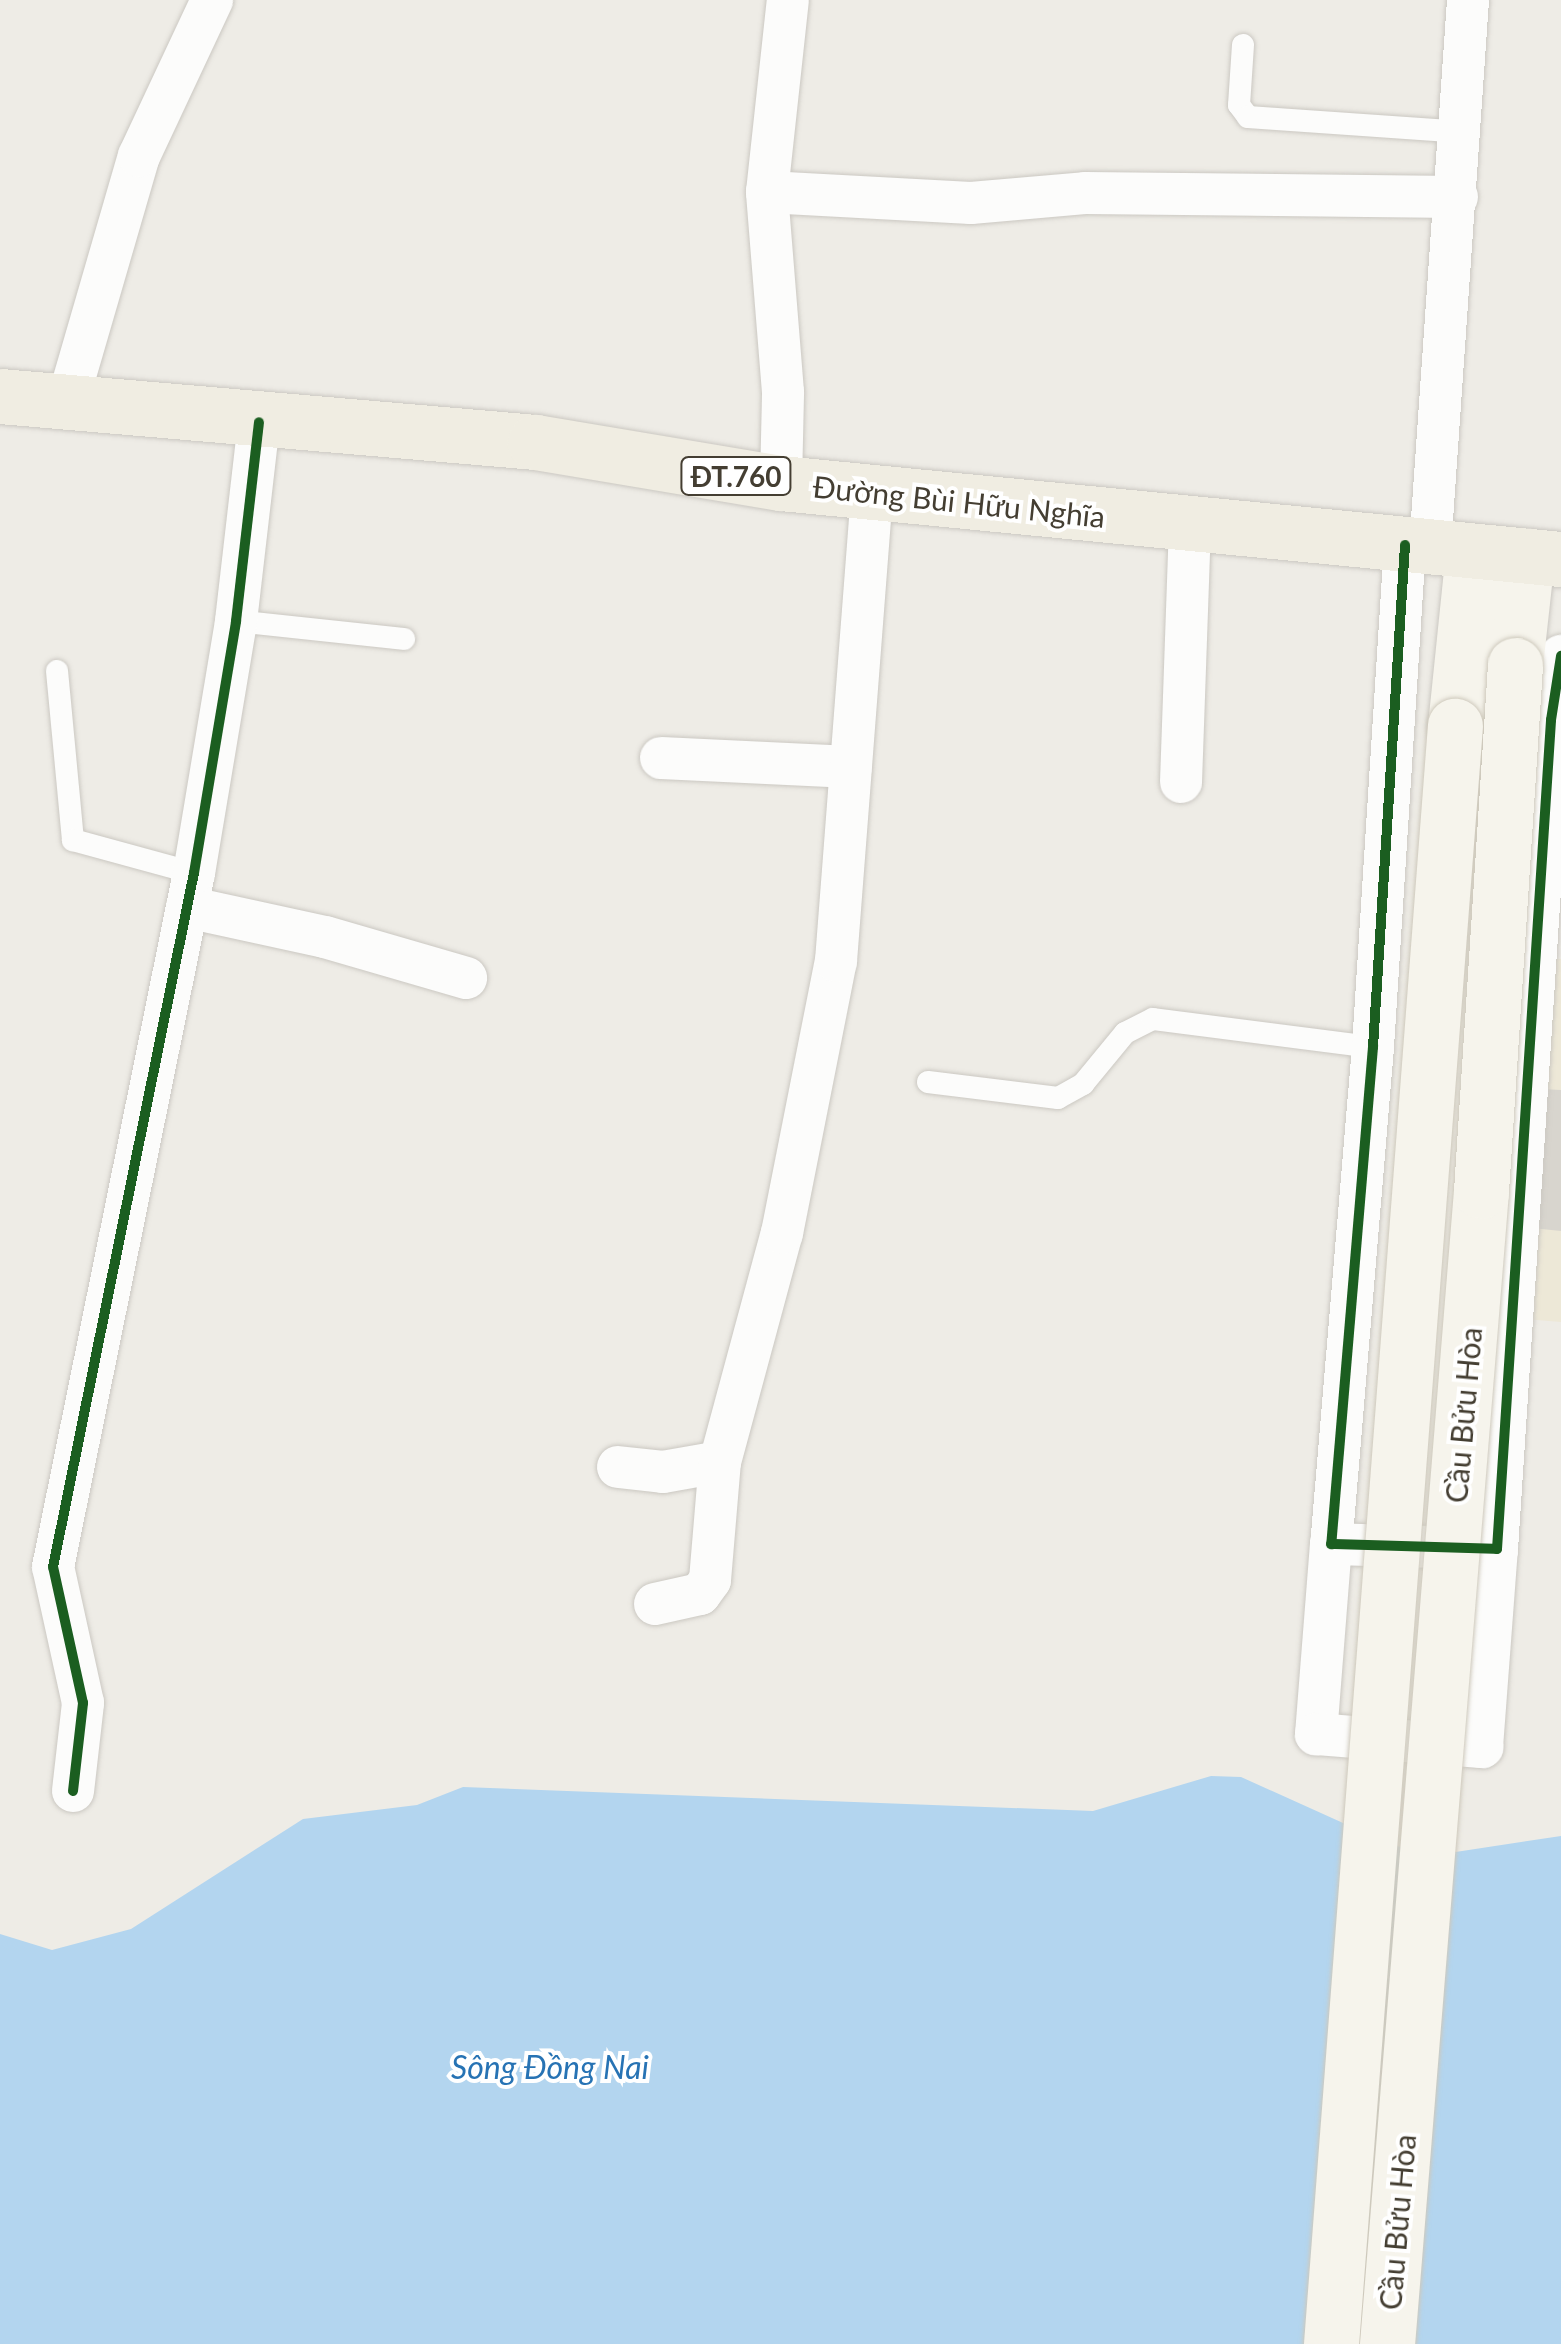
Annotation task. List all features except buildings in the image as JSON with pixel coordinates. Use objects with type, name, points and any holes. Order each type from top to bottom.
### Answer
[{"type":"main road","name":"Đường Bùi Hữu Nghĩa","points":[[0,396],[258,422],[535,442],[781,483],[1544,557]]},
{"type":"main road","name":"Cầu Bửu Hòa","points":[[1331,2344],[1455,726],[1436,548]]},
{"type":"main road","name":"Cầu Bửu Hòa","points":[[1387,2344],[1481,1191],[1538,660],[1544,557]]},
{"type":"street","points":[[68,400],[139,156],[212,0]]},
{"type":"street","points":[[781,483],[783,392],[767,192],[788,0]]},
{"type":"street","points":[[1468,0],[1436,548],[1374,1047],[1316,1734],[1482,1747],[1551,720],[1538,660]]},
{"type":"street","points":[[767,192],[971,203],[1102,193],[1457,197]]},
{"type":"street","points":[[73,1791],[83,1703],[56,1604],[53,1567],[190,890],[236,621],[258,422]]},
{"type":"street","points":[[656,1604],[700,1594],[710,1580],[720,1462],[782,1233],[836,961],[872,492]]},
{"type":"street","points":[[1180,782],[1190,525]]},
{"type":"street","points":[[661,758],[851,766]]},
{"type":"street","points":[[190,890],[325,937],[466,978]]},
{"type":"street","points":[[618,1467],[663,1472],[720,1462]]},
{"type":"street","points":[[1331,1544],[1497,1550]]},
{"type":"lane","points":[[1242,45],[1239,104],[1248,117],[1462,132]]},
{"type":"lane","points":[[236,621],[404,639]]},
{"type":"lane","points":[[57,671],[73,840],[190,890]]},
{"type":"lane","points":[[928,1082],[1058,1098],[1083,1084],[1125,1033],[1153,1019],[1374,1047]]},
{"type":"shaded area","points":[[1550,958],[1561,959],[1561,1322],[1525,1319]]},
{"type":"water","name":"Sông Đồng Nai","points":[[1211,1776],[1241,1777],[1394,1846],[1449,1853],[1561,1836],[1561,2344],[0,2344],[0,1934],[52,1950],[131,1929],[303,1819],[417,1805],[463,1787],[1093,1811]]},
{"type":"cycle path","points":[[73,1791],[83,1703],[53,1567],[194,873],[236,621],[259,422]]},
{"type":"cycle path","points":[[1405,545],[1373,1047],[1331,1544],[1497,1549],[1551,720],[1561,656]]}]
